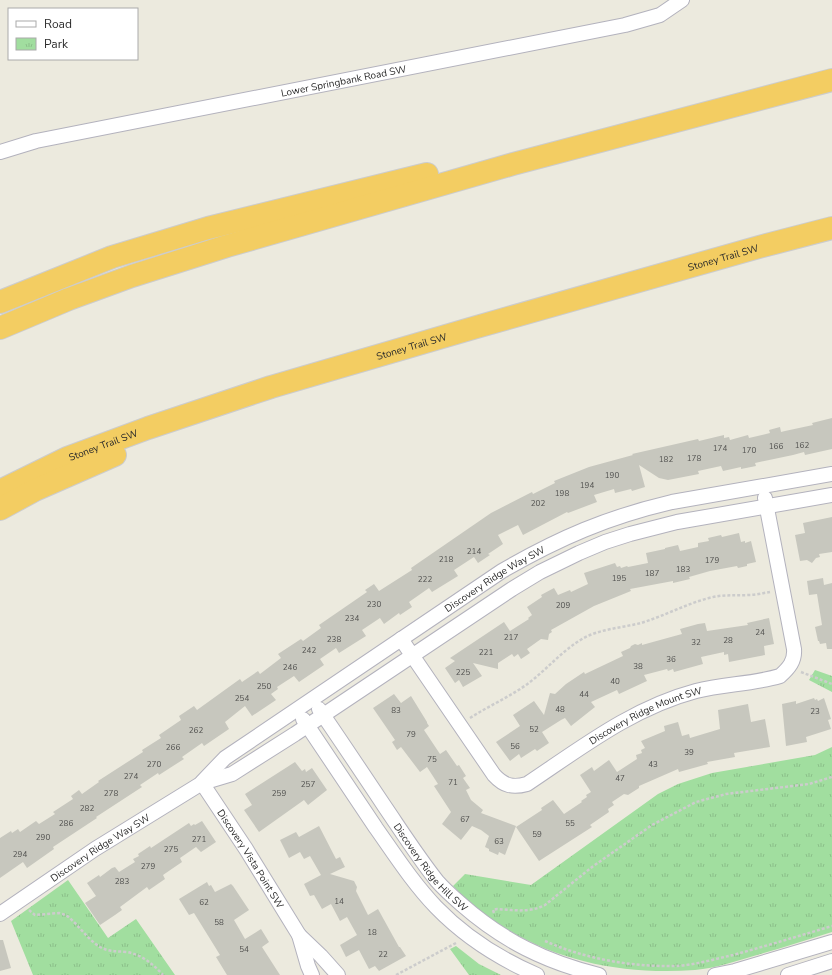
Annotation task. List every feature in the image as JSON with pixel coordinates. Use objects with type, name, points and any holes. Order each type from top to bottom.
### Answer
[{"type":"highway","points":[[0,328],[69,299],[132,276],[227,246],[513,164],[832,80]]},
{"type":"highway","points":[[0,302],[112,256],[208,228],[438,171],[513,164]]},
{"type":"highway","name":"Stoney Trail SW","points":[[0,491],[67,458],[148,428],[271,387],[759,247],[832,228]]},
{"type":"highway","points":[[0,509],[35,490],[141,444],[238,410],[271,387]]},
{"type":"street","name":"Lower Springbank Road SW","points":[[0,152],[36,141],[625,25],[660,15],[682,0]]},
{"type":"street","name":"Discovery Ridge Way SW","points":[[202,783],[225,758],[401,639],[502,571],[571,534],[604,521],[672,502],[832,474]]},
{"type":"street","points":[[763,487],[794,648],[795,655],[790,666]]},
{"type":"street","name":"Discovery Ridge Way SW","points":[[0,914],[133,825],[202,783],[232,774],[324,716],[512,589],[540,572],[605,542],[654,527],[832,495]]},
{"type":"street","points":[[571,534],[579,553]]},
{"type":"street","name":"Discovery Ridge Mount SW","points":[[401,639],[494,775],[500,782],[509,786],[527,784],[615,725],[641,711],[671,699],[697,691],[780,676],[790,666]]},
{"type":"street","name":"Discovery Ridge Hill SW","points":[[312,700],[417,854],[438,882],[448,892],[474,916],[523,948],[561,964],[599,975]]},
{"type":"street","name":"Discovery Ridge Hill SW","points":[[297,710],[409,876],[437,908],[466,934],[497,955],[516,966],[537,975]]},
{"type":"street","name":"Discovery Vista Point SW","points":[[202,783],[242,843],[299,935],[338,975]]},
{"type":"street","name":"Discovery Vista Point SW","points":[[299,935],[312,975]]},
{"type":"street","points":[[716,975],[762,969],[832,942]]},
{"type":"street","points":[[788,975],[832,962]]},
{"type":"path","points":[[468,719],[485,708],[511,695],[530,682],[583,639],[605,631],[648,620],[697,601],[712,597],[772,592]]},
{"type":"path","points":[[790,666],[810,676],[832,684]]},
{"type":"path","points":[[499,918],[494,914],[493,910],[528,910],[545,905],[592,867],[652,825],[696,802],[726,794],[809,784],[832,777]]},
{"type":"path","points":[[21,900],[30,912],[35,915],[59,913],[66,915],[99,947],[113,952],[126,952],[142,958],[153,965],[163,975]]},
{"type":"path","points":[[540,939],[582,954],[610,960],[641,964],[677,966],[714,959],[832,926]]},
{"type":"path","points":[[396,975],[456,943]]},
{"type":"green space","points":[[815,670],[832,676],[832,692],[809,680]]},
{"type":"green space","points":[[832,747],[832,932],[734,962],[703,969],[670,971],[620,968],[570,958],[524,939],[483,915],[453,886],[465,874],[531,885],[658,794],[678,784],[712,773],[815,755]]},
{"type":"green space","points":[[68,880],[108,938],[136,919],[175,975],[33,975],[11,921]]},
{"type":"green space","points":[[456,946],[479,964],[501,975],[469,975],[450,949]]},
{"type":"building","points":[[832,418],[832,449],[805,455],[804,452],[755,463],[756,466],[741,469],[741,467],[723,471],[721,466],[698,471],[699,474],[668,480],[659,478],[639,465],[645,487],[632,491],[631,489],[615,493],[614,489],[594,495],[597,502],[568,513],[567,512],[523,535],[518,525],[498,535],[503,544],[488,554],[490,555],[478,563],[474,557],[454,570],[458,576],[432,592],[429,588],[409,602],[412,607],[400,615],[399,613],[384,624],[380,618],[362,630],[366,636],[339,653],[336,648],[320,659],[324,665],[299,682],[294,676],[277,687],[278,689],[271,694],[276,700],[252,716],[245,706],[225,722],[229,729],[204,746],[202,743],[182,757],[184,759],[140,785],[142,787],[53,847],[54,849],[27,868],[23,862],[0,878],[0,838],[11,831],[12,833],[18,829],[20,832],[36,821],[39,824],[55,814],[53,812],[73,799],[71,796],[79,790],[82,794],[99,782],[98,781],[143,752],[142,750],[161,738],[159,735],[181,720],[179,716],[194,706],[197,710],[240,679],[242,682],[258,671],[260,674],[281,658],[278,654],[301,639],[303,641],[321,628],[319,625],[367,592],[365,590],[374,584],[379,591],[412,570],[411,568],[491,513],[532,492],[533,494],[555,483],[554,481],[589,467],[633,455],[632,454],[698,439],[699,441],[724,435],[724,438],[729,437],[730,440],[748,435],[749,438],[770,433],[769,430],[780,427],[781,432],[813,425],[812,423]]},
{"type":"building","points":[[832,517],[832,552],[819,554],[820,557],[816,558],[812,563],[807,560],[800,561],[795,535],[805,533],[803,523]]},
{"type":"building","points":[[739,533],[741,542],[745,541],[745,543],[751,541],[756,562],[738,568],[737,566],[710,571],[689,577],[690,579],[673,583],[673,581],[630,589],[631,591],[594,606],[551,630],[552,632],[549,634],[548,640],[541,639],[527,649],[530,653],[521,659],[518,654],[514,657],[512,654],[498,663],[498,669],[473,663],[482,676],[463,687],[459,680],[455,683],[445,668],[455,661],[450,658],[504,622],[510,631],[529,619],[528,618],[532,615],[527,607],[542,597],[541,595],[554,588],[558,595],[570,590],[571,592],[588,584],[584,573],[615,563],[617,567],[620,566],[621,568],[648,563],[646,553],[678,545],[680,551],[698,547],[698,543],[709,541],[708,538],[721,535],[722,537]]},
{"type":"building","points":[[823,578],[824,585],[832,583],[832,649],[827,649],[826,643],[820,644],[818,641],[815,627],[822,625],[817,594],[809,595],[807,581]]},
{"type":"building","points":[[769,618],[774,644],[764,646],[765,655],[729,662],[728,654],[724,655],[724,652],[701,657],[703,664],[674,672],[673,669],[668,671],[667,669],[644,675],[647,681],[619,694],[617,690],[591,702],[595,707],[571,726],[565,718],[542,732],[549,743],[537,751],[535,749],[521,758],[519,754],[510,761],[496,742],[520,726],[513,715],[534,701],[544,715],[550,693],[555,694],[566,684],[584,672],[585,674],[623,656],[621,652],[635,644],[638,645],[642,643],[642,645],[682,634],[680,629],[698,624],[705,623],[707,631],[748,625],[747,623]]},
{"type":"building","points":[[394,694],[401,703],[411,696],[429,726],[424,730],[440,754],[446,750],[457,766],[459,765],[466,776],[463,778],[470,788],[466,790],[471,800],[483,810],[481,813],[516,826],[505,855],[499,852],[498,855],[489,851],[489,849],[485,847],[489,836],[481,830],[472,826],[461,840],[442,824],[451,812],[434,786],[438,784],[427,767],[420,772],[401,747],[397,750],[392,742],[395,740],[373,708]]},
{"type":"building","points":[[814,698],[818,701],[824,698],[831,719],[828,720],[831,729],[806,737],[807,742],[786,746],[782,704],[796,701],[796,704]]},
{"type":"building","points":[[748,704],[751,722],[765,719],[770,747],[734,753],[735,757],[707,762],[708,764],[679,772],[678,769],[639,786],[639,788],[628,795],[624,794],[612,802],[614,805],[608,809],[609,812],[590,825],[592,827],[539,861],[516,827],[542,810],[541,808],[553,800],[564,814],[582,802],[581,801],[587,797],[586,795],[591,792],[580,775],[592,767],[594,771],[609,760],[617,772],[637,759],[636,755],[642,753],[641,750],[645,748],[641,741],[665,731],[664,726],[678,722],[682,736],[689,734],[690,738],[720,729],[718,710]]},
{"type":"building","points":[[295,762],[302,771],[305,769],[306,772],[312,768],[327,790],[308,805],[304,800],[259,832],[244,810],[252,805],[245,794]]},
{"type":"building","points":[[202,821],[216,842],[201,852],[196,847],[180,858],[182,862],[163,875],[165,879],[149,890],[147,887],[120,907],[122,910],[100,925],[85,903],[96,896],[87,883],[99,875],[100,877],[112,868],[115,867],[119,872],[135,862],[133,859],[139,856],[138,854],[150,846],[151,848],[189,823],[191,826]]},
{"type":"building","points":[[319,826],[336,859],[340,857],[345,867],[330,874],[354,881],[357,887],[356,891],[368,915],[378,909],[399,947],[406,956],[379,971],[375,966],[369,969],[359,950],[346,957],[340,945],[357,935],[347,917],[340,921],[331,904],[322,909],[314,895],[310,896],[304,884],[321,875],[310,856],[304,859],[300,852],[289,858],[280,840],[296,832],[299,837]]},
{"type":"building","points":[[207,882],[209,886],[211,885],[215,892],[231,884],[233,886],[249,910],[234,920],[245,939],[261,929],[269,942],[262,947],[280,975],[227,975],[216,957],[220,955],[194,913],[189,915],[179,899]]},
{"type":"building","points":[[0,940],[3,940],[11,968],[0,971]]}]
